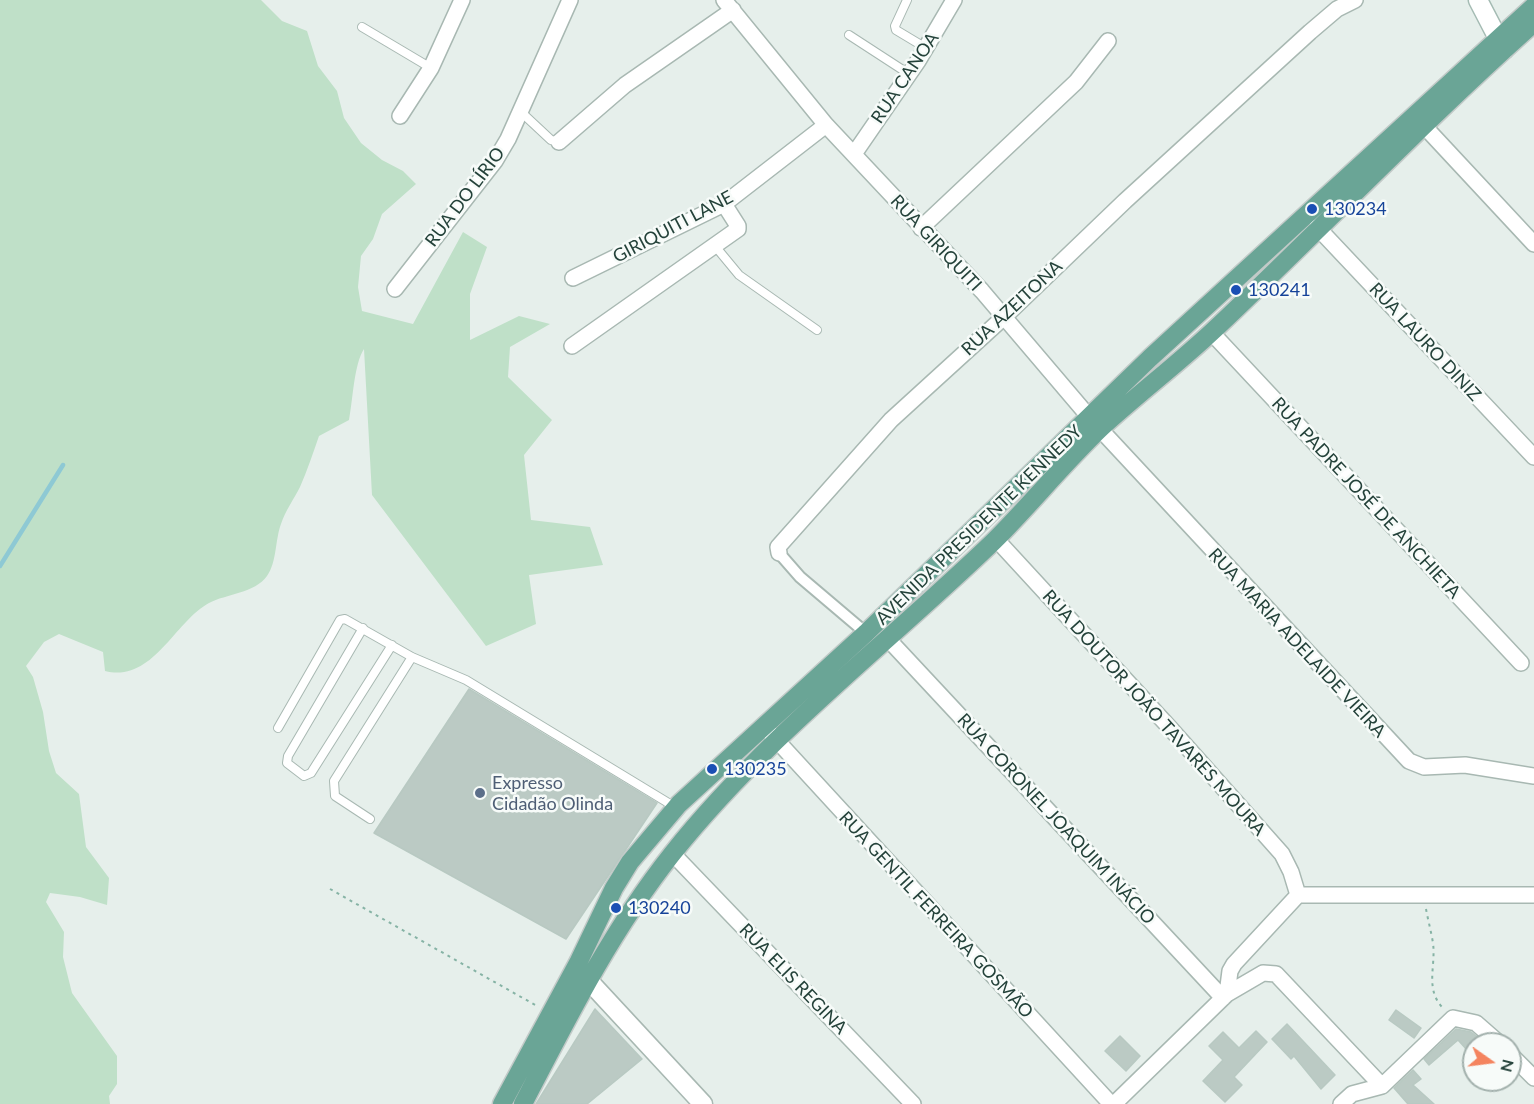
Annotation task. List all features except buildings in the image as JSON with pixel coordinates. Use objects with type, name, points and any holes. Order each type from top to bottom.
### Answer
[{"type":"main road","name":"AVENIDA PRESIDENTE KENNEDY","points":[[523,1104],[588,980],[628,913],[672,854],[776,741],[996,539],[1095,424],[1222,291],[1533,15]]},
{"type":"main road","name":"AVENIDA PRESIDENTE KENNEDY","points":[[502,1104],[614,888],[630,862],[676,808],[764,724],[1095,424],[1211,332],[1317,227],[1425,127],[1501,45]]},
{"type":"street","points":[[400,116],[431,68],[462,0]]},
{"type":"street","name":"RUA DO LÍRIO","points":[[395,289],[495,161],[520,112],[570,0]]},
{"type":"street","name":"RUA CANOA","points":[[849,149],[909,74],[954,0]]},
{"type":"street","name":"RUA AZEITONA","points":[[866,633],[800,577],[779,553],[778,547],[891,420],[1337,5],[1355,0]]},
{"type":"street","points":[[1478,0],[1501,45]]},
{"type":"street","points":[[559,142],[625,85],[729,5]]},
{"type":"street","name":"RUA GIRIQUITI","points":[[729,5],[826,125],[1004,317],[1095,424]]},
{"type":"street","points":[[921,228],[1076,82],[1108,40]]},
{"type":"street","name":"GIRIQUITI LANE","points":[[573,278],[724,204],[826,125]]},
{"type":"street","points":[[1425,127],[1534,244]]},
{"type":"street","points":[[572,346],[738,229],[724,204]]},
{"type":"street","name":"RUA LAURO DINIZ","points":[[1317,227],[1534,457]]},
{"type":"street","name":"RUA PADRE JOSÉ DE ANCHIETA","points":[[1211,332],[1521,663]]},
{"type":"street","name":"RUA MARIA ADELAIDE VIEIRA","points":[[1095,424],[1409,761],[1424,767],[1465,765],[1534,776]]},
{"type":"street","name":"RUA DOUTOR JOÃO TAVARES MOURA","points":[[996,539],[1282,854],[1291,872],[1298,895]]},
{"type":"street","name":"RUA CORONEL JOAQUIM INÁCIO","points":[[888,639],[1225,996]]},
{"type":"street","name":"RUA GENTIL FERREIRA GOSMÃO","points":[[764,724],[776,741],[1112,1104]]},
{"type":"street","name":"RUA ELIS REGINA","points":[[672,854],[913,1104]]},
{"type":"street","points":[[1225,996],[1230,971],[1234,964],[1298,895],[1534,895]]},
{"type":"street","points":[[1112,1104],[1225,996],[1263,973],[1276,974],[1382,1086]]},
{"type":"street","points":[[588,980],[703,1104]]},
{"type":"street","points":[[1351,1101],[1382,1086],[1453,1018],[1467,1020],[1488,1032]]},
{"type":"street","points":[[1522,1066],[1534,1078]]},
{"type":"lane","points":[[907,0],[895,26],[896,30],[926,48]]},
{"type":"lane","points":[[362,27],[431,68]]},
{"type":"lane","points":[[849,35],[909,74]]},
{"type":"lane","points":[[520,112],[551,140],[559,142]]},
{"type":"lane","points":[[715,246],[739,275],[817,330]]},
{"type":"lane","points":[[278,728],[340,620],[345,619],[412,657],[466,680],[676,808]]},
{"type":"lane","points":[[363,628],[288,756],[287,763],[304,776],[311,774],[392,645]]},
{"type":"lane","points":[[370,819],[335,796],[334,781],[412,657]]},
{"type":"path","points":[[330,889],[550,1014]]},
{"type":"path","points":[[1422,895],[1433,944],[1431,983],[1434,998],[1453,1018]]},
{"type":"green space","points":[[0,0],[261,0],[282,21],[307,31],[318,66],[337,91],[344,118],[361,143],[382,160],[403,171],[416,184],[382,214],[373,239],[361,256],[358,287],[362,311],[413,324],[463,232],[487,247],[470,294],[470,340],[519,316],[550,324],[510,347],[508,377],[552,420],[524,455],[531,520],[590,527],[603,565],[529,575],[536,624],[486,646],[372,495],[364,349],[356,373],[349,420],[319,436],[300,487],[283,519],[270,570],[262,582],[248,590],[209,603],[196,612],[150,660],[137,668],[122,672],[105,671],[103,652],[59,634],[44,642],[26,666],[33,677],[43,712],[49,751],[56,773],[79,794],[86,847],[109,878],[107,905],[80,897],[50,893],[46,902],[64,932],[63,957],[72,993],[117,1056],[117,1084],[109,1096],[110,1104],[0,1104]]},
{"type":"waterway","points":[[0,566],[63,465]]},
{"type":"place","name":"130234","points":[[1312,209]]},
{"type":"place","name":"130241","points":[[1236,290]]},
{"type":"place","name":"130235","points":[[712,769]]},
{"type":"place","name":"Expresso Cidadão Olinda","points":[[480,793]]},
{"type":"place","name":"130240","points":[[616,908]]}]
